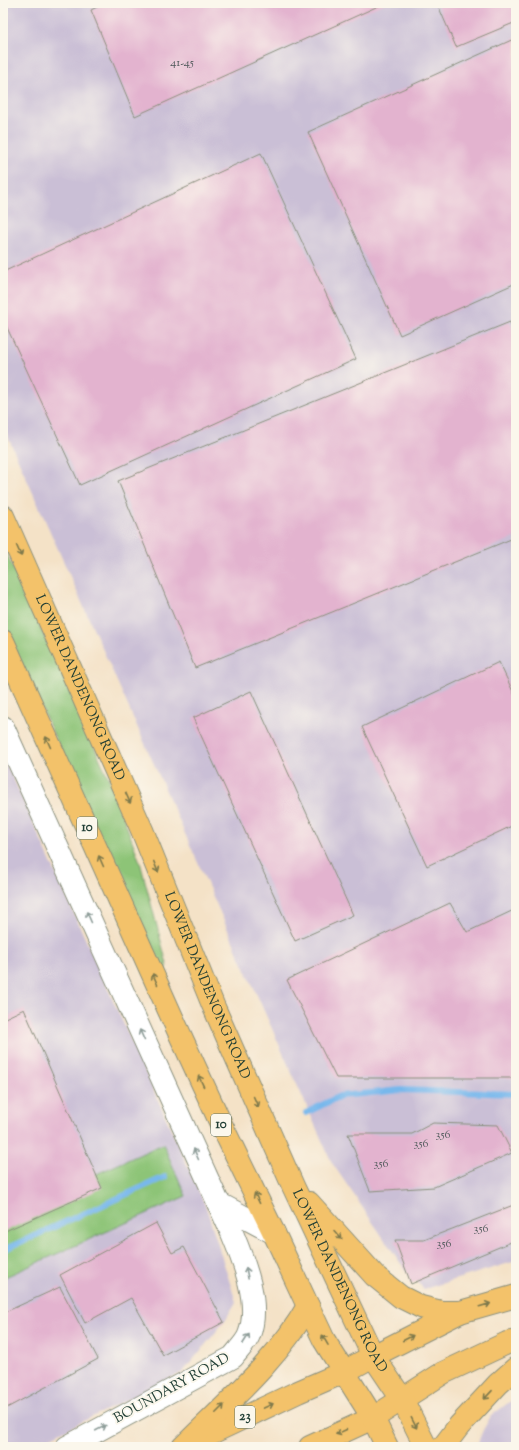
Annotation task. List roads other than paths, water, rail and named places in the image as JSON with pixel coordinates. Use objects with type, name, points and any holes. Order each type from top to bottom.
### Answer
[{"type":"main road","name":"LOWER DANDENONG ROAD","points":[[3,516],[139,823],[213,1005],[293,1186],[373,1356],[402,1399],[426,1447]]},
{"type":"main road","name":"10","points":[[3,641],[212,1105],[322,1335],[373,1418],[387,1447]]},
{"type":"main road","points":[[293,1186],[375,1276],[401,1297],[420,1307],[441,1312],[460,1312]]},
{"type":"main road","name":"23","points":[[182,1447],[344,1372],[460,1312],[516,1296]]},
{"type":"main road","points":[[182,1447],[266,1363],[299,1322],[308,1306]]},
{"type":"main road","points":[[310,1447],[373,1418],[444,1373],[507,1343],[516,1341]]},
{"type":"main road","points":[[443,1447],[473,1410],[516,1368]]},
{"type":"street","points":[[3,727],[218,1202],[274,1233]]},
{"type":"street","name":"BOUNDARY ROAD","points":[[67,1447],[233,1357],[249,1336],[254,1311],[246,1267],[218,1202]]},
{"type":"waterway","points":[[306,1113],[340,1096],[401,1090],[516,1094]]},
{"type":"waterway","points":[[3,1250],[165,1177]]}]
